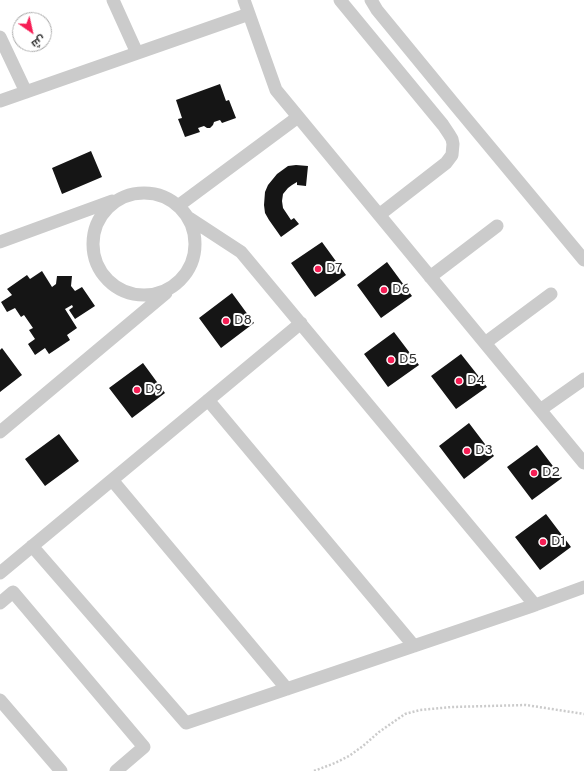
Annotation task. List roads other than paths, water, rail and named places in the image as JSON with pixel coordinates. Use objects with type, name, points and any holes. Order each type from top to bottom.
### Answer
[{"type":"street","points":[[113,0],[136,53]]},
{"type":"street","points":[[244,0],[276,90],[584,463]]},
{"type":"street","points":[[340,0],[443,125],[453,144],[452,155],[446,163],[380,215]]},
{"type":"street","points":[[371,0],[450,99],[584,260]]},
{"type":"street","points":[[0,101],[249,14]]},
{"type":"street","points":[[0,37],[26,92]]},
{"type":"street","points":[[178,206],[298,117]]},
{"type":"street","points":[[0,242],[132,194],[148,193],[165,197],[178,206],[189,218],[241,252],[535,605]]},
{"type":"street","points":[[132,194],[117,200],[104,211],[96,225],[92,242],[94,260],[102,276],[115,288],[131,295],[149,296],[166,291],[180,281]]},
{"type":"street","points":[[0,432],[180,281],[191,267],[196,250],[195,234],[189,218]]},
{"type":"street","points":[[430,277],[497,226]]},
{"type":"street","points":[[485,343],[551,294]]},
{"type":"street","points":[[0,573],[301,323]]},
{"type":"street","points":[[540,410],[584,378]]},
{"type":"street","points":[[208,400],[414,646]]},
{"type":"street","points":[[112,480],[287,689]]},
{"type":"street","points":[[32,546],[186,723],[584,587]]},
{"type":"street","points":[[0,604],[13,592],[144,747],[116,771]]},
{"type":"street","points":[[0,700],[61,771]]},
{"type":"place","name":"D7","points":[[318,269]]},
{"type":"place","name":"D6","points":[[384,290]]},
{"type":"place","name":"D8","points":[[226,321]]},
{"type":"place","name":"D5","points":[[391,360]]},
{"type":"place","name":"D4","points":[[459,381]]},
{"type":"place","name":"D9","points":[[137,390]]},
{"type":"place","name":"D3","points":[[467,451]]},
{"type":"place","name":"D2","points":[[534,473]]},
{"type":"place","name":"D1","points":[[543,542]]}]
